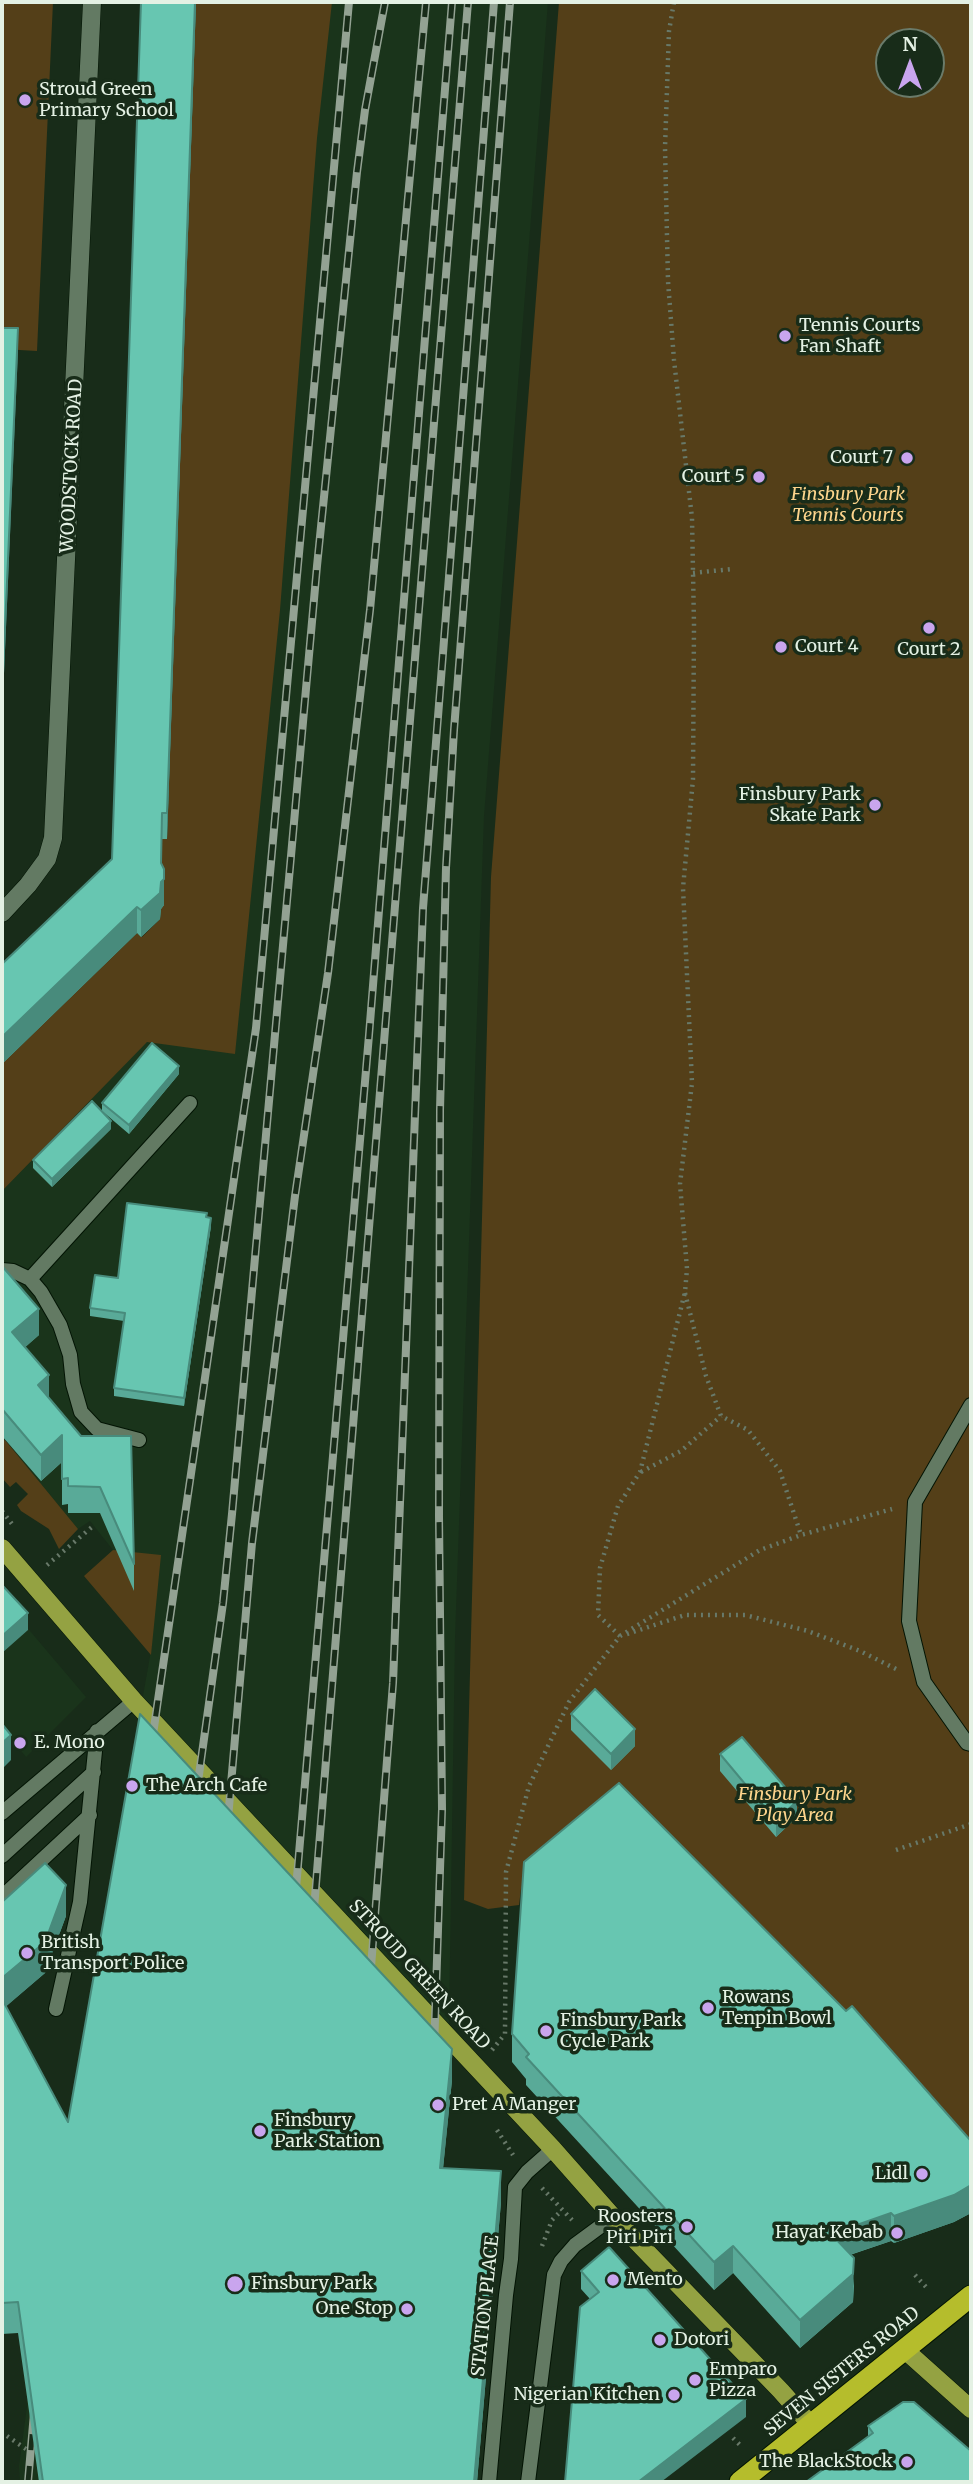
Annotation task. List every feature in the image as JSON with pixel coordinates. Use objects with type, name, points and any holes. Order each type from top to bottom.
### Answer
[{"type":"highway","name":"SEVEN SISTERS ROAD","points":[[740,2482],[971,2297]]},
{"type":"main road","name":"WOODSTOCK ROAD","points":[[2,913],[47,859],[54,825],[92,2]]},
{"type":"main road","name":"STROUD GREEN ROAD","points":[[2,1548],[134,1701],[553,2149],[613,2217],[811,2425]]},
{"type":"main road","points":[[905,2350],[971,2409]]},
{"type":"lane","points":[[30,1279],[190,1103]]},
{"type":"lane","points":[[2,1270],[13,1271],[30,1279],[41,1292],[60,1325],[70,1355],[73,1384],[82,1412],[97,1429],[139,1440]]},
{"type":"lane","points":[[971,1405],[915,1502],[909,1621],[924,1682],[971,1745]]},
{"type":"lane","points":[[2,1813],[134,1701]]},
{"type":"lane","points":[[56,2009],[80,1902],[97,1731]]},
{"type":"lane","points":[[2,1856],[94,1772]]},
{"type":"lane","points":[[2,1897],[90,1815]]},
{"type":"lane","name":"STATION PLACE","points":[[489,2482],[511,2259],[515,2187],[527,2172],[553,2149]]},
{"type":"lane","points":[[528,2482],[554,2276],[561,2261],[575,2245],[613,2217]]},
{"type":"path","points":[[620,1636],[598,1615],[600,1568],[618,1506],[640,1472],[685,1292],[687,1269],[680,1184],[692,1083],[683,888],[692,779],[693,573],[692,519],[668,281],[665,148],[669,31],[674,2]]},
{"type":"path","points":[[693,573],[732,569]]},
{"type":"path","points":[[685,1292],[706,1376],[720,1416],[748,1430],[780,1471],[801,1535]]},
{"type":"path","points":[[640,1472],[681,1451],[720,1416]]},
{"type":"path","points":[[492,2050],[505,2034],[506,1872],[529,1786],[569,1702],[620,1636],[760,1550],[801,1535],[915,1502]]},
{"type":"path","points":[[47,1566],[92,1527]]},
{"type":"path","points":[[620,1636],[685,1615],[745,1615],[808,1631],[860,1651],[924,1682]]},
{"type":"path","points":[[896,1850],[971,1824]]},
{"type":"path","points":[[491,2123],[516,2158]]},
{"type":"path","points":[[542,2188],[575,2224]]},
{"type":"path","points":[[540,2251],[552,2220],[562,2210]]},
{"type":"path","points":[[915,2275],[926,2287]]},
{"type":"path","points":[[7,2436],[26,2449]]},
{"type":"path","points":[[733,2438],[741,2446]]},
{"type":"shaded area","points":[[271,2],[548,2],[484,816],[455,1638],[449,2022],[404,2482],[20,2482],[19,2466],[57,2182],[152,1645],[135,1598],[113,1550],[90,1521],[78,1529],[5,1440],[2,1442],[2,1191],[157,1031]]},
{"type":"shaded area","points":[[2,1598],[86,1697],[26,1757],[2,1727]]},
{"type":"green space","name":"Stroud Green Primary School","points":[[2,2],[53,2],[37,351],[2,349]]},
{"type":"green space","points":[[196,2],[332,2],[317,138],[280,610],[235,1054],[147,1042],[2,1191],[2,1064],[137,933],[142,937],[160,919],[154,839],[167,839]]},
{"type":"green space","points":[[559,2],[971,2],[971,2144],[629,1801],[521,1889],[519,1905],[488,1909],[464,1900],[491,877]]},
{"type":"green space","points":[[5,1440],[78,1529],[59,1549],[49,1529],[21,1511],[17,1505],[28,1494],[16,1482],[10,1487],[2,1478],[2,1442]]},
{"type":"green space","points":[[113,1550],[161,1555],[151,1655],[84,1576]]},
{"type":"building","points":[[141,2],[195,2],[167,813],[162,813],[161,863],[164,879],[160,893],[141,910],[137,907],[2,1037],[2,964],[112,859]]},
{"type":"building","points":[[2,328],[18,328],[2,697]]},
{"type":"building","points":[[152,1043],[179,1066],[129,1125],[102,1103]]},
{"type":"building","points":[[92,1101],[111,1121],[52,1179],[33,1160]]},
{"type":"building","points":[[127,1203],[207,1213],[206,1217],[211,1218],[184,1398],[114,1388],[125,1313],[90,1308],[95,1275],[118,1278]]},
{"type":"building","points":[[2,1266],[39,1309],[12,1332],[49,1375],[38,1385],[81,1436],[131,1436],[134,1564],[100,1487],[68,1486],[68,1478],[62,1479],[62,1435],[41,1455],[2,1409]]},
{"type":"building","points":[[2,1585],[28,1613],[2,1636]]},
{"type":"building","points":[[595,1689],[635,1729],[611,1754],[571,1714]]},
{"type":"building","name":"Finsbury Park Station","points":[[140,1714],[452,2049],[440,2168],[501,2171],[474,2482],[43,2482],[18,2302],[2,2303],[2,1999],[68,2122]]},
{"type":"building","points":[[2,1724],[11,1735],[2,1743]]},
{"type":"building","points":[[742,1737],[797,1801],[776,1821],[720,1754]]},
{"type":"building","points":[[619,1783],[846,2011],[852,2006],[971,2141],[971,2185],[954,2195],[894,2216],[891,2213],[831,2234],[854,2258],[853,2274],[800,2320],[733,2246],[714,2262],[526,2057],[529,2054],[512,2034],[524,1862]]},
{"type":"building","points":[[45,1863],[66,1885],[45,1942],[2,1978],[2,1902]]},
{"type":"building","points":[[609,2247],[746,2399],[638,2482],[565,2482],[580,2307],[599,2292],[581,2271]]},
{"type":"building","points":[[903,2402],[914,2402],[971,2451],[971,2482],[806,2482],[873,2433],[868,2426]]},
{"type":"railway","points":[[151,1748],[256,1028],[349,2]]},
{"type":"railway","points":[[196,1796],[223,1603],[232,1514],[317,566],[357,172],[365,110],[385,2]]},
{"type":"railway","points":[[227,1830],[252,1543],[295,1196],[328,973],[370,610],[426,2]]},
{"type":"railway","points":[[295,1900],[369,1035],[452,2]]},
{"type":"railway","points":[[313,1921],[468,2]]},
{"type":"railway","points":[[370,1980],[393,1683],[423,908],[494,2]]},
{"type":"railway","points":[[434,2050],[442,1809],[439,1516],[440,1110],[446,868],[454,730],[510,2]]},
{"type":"railway","points":[[28,2482],[34,2413]]},
{"type":"place","name":"Stroud Green Primary School","points":[[25,100]]},
{"type":"place","name":"Tennis Courts Fan Shaft","points":[[785,336]]},
{"type":"place","name":"Court 7","points":[[907,458]]},
{"type":"place","name":"Court 5","points":[[759,477]]},
{"type":"place","name":"Court 2","points":[[929,628]]},
{"type":"place","name":"Court 4","points":[[781,647]]},
{"type":"place","name":"Finsbury Park Skate Park","points":[[875,805]]},
{"type":"place","name":"E. Mono","points":[[20,1743]]},
{"type":"place","name":"The Arch Cafe","points":[[132,1786]]},
{"type":"place","name":"British Transport Police","points":[[27,1953]]},
{"type":"place","name":"Rowans Tenpin Bowl","points":[[708,2008]]},
{"type":"place","name":"Finsbury Park Cycle Park","points":[[546,2031]]},
{"type":"place","name":"Pret A Manger","points":[[438,2105]]},
{"type":"place","name":"Finsbury Park Station","points":[[260,2131]]},
{"type":"place","name":"Lidl","points":[[922,2174]]},
{"type":"place","name":"Roosters Piri Piri","points":[[687,2227]]},
{"type":"place","name":"Hayat Kebab","points":[[897,2233]]},
{"type":"place","name":"Mento","points":[[613,2280]]},
{"type":"place","name":"Finsbury Park","points":[[235,2284]]},
{"type":"place","name":"One Stop","points":[[407,2309]]},
{"type":"place","name":"Dotori","points":[[660,2340]]},
{"type":"place","name":"Emparo Pizza","points":[[695,2380]]},
{"type":"place","name":"Nigerian Kitchen","points":[[674,2395]]},
{"type":"place","name":"The BlackStock","points":[[907,2462]]},
{"type":"park label","name":"Finsbury Park Tennis Courts","points":[[848,505]]},
{"type":"park label","name":"Finsbury Park Play Area","points":[[795,1805]]}]
